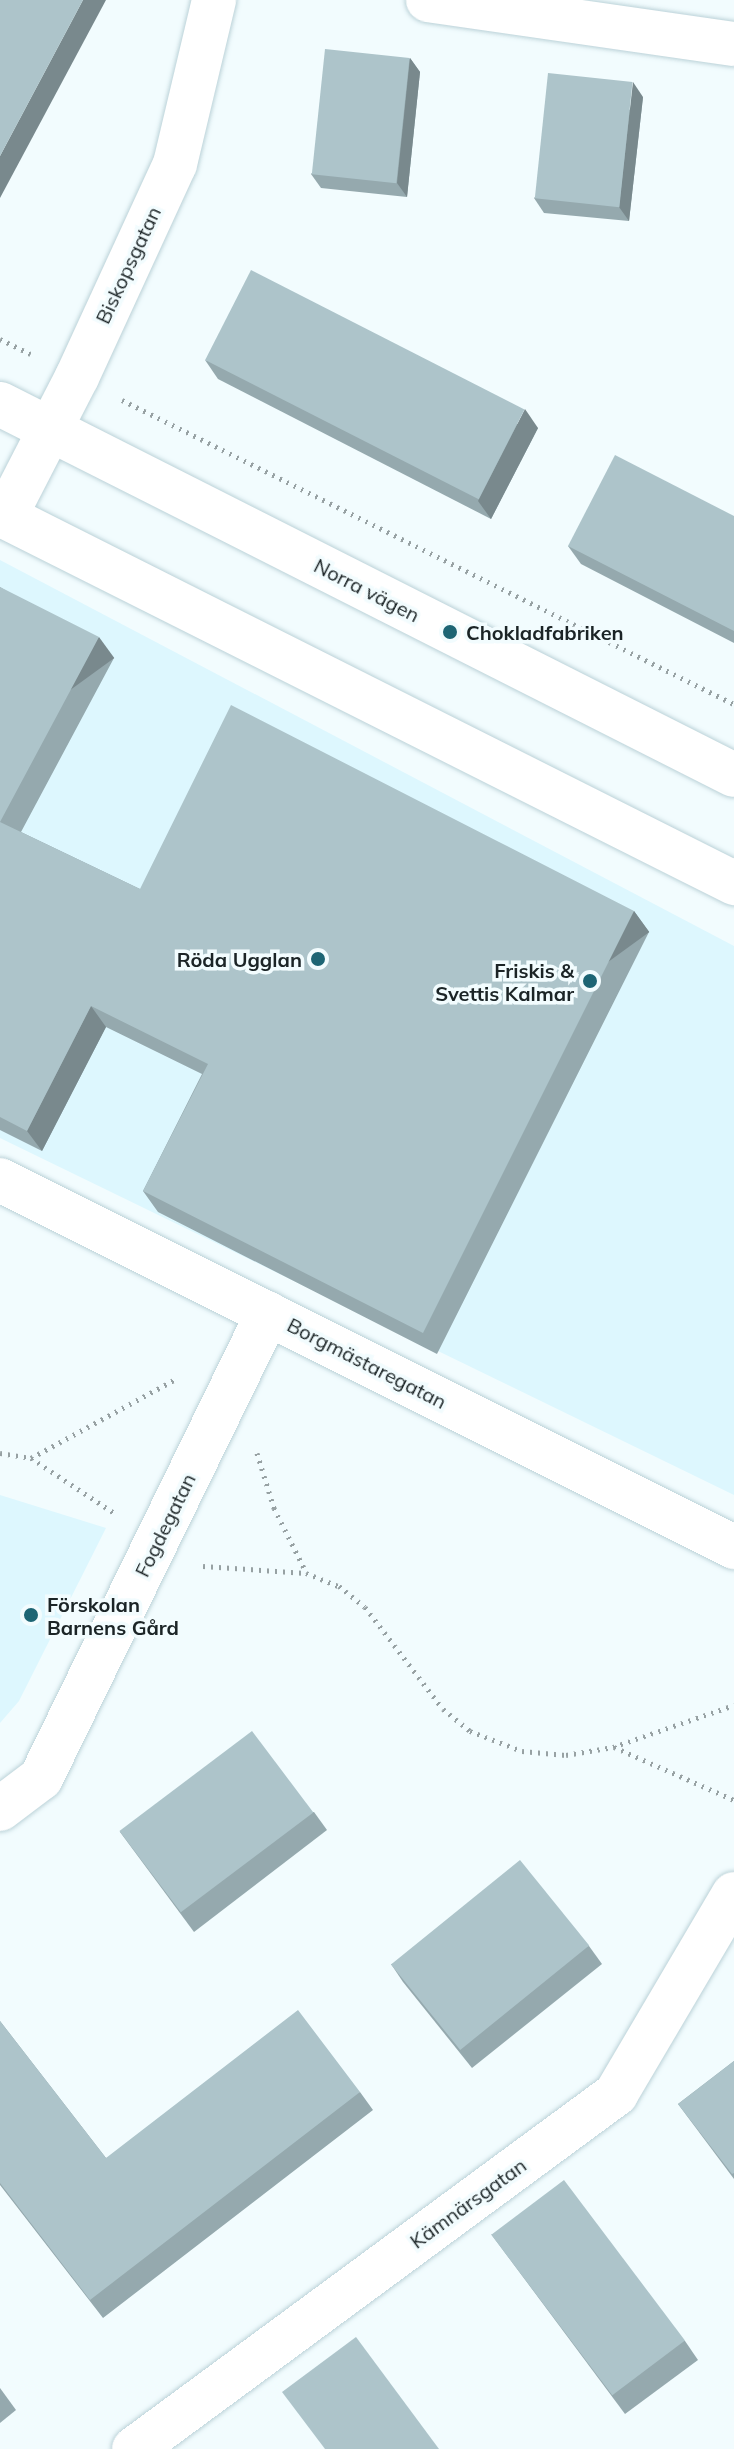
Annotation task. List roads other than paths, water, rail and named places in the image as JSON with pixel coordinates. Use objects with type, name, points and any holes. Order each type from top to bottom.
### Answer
[{"type":"street","name":"Biskopsgatan","points":[[2,515],[77,377],[175,164],[214,0]]},
{"type":"street","points":[[428,0],[734,44]]},
{"type":"street","name":"Norra vägen","points":[[0,404],[734,775]]},
{"type":"street","points":[[2,515],[734,883]]},
{"type":"street","name":"Borgmästaregatan","points":[[0,1180],[734,1547]]},
{"type":"street","name":"Fogdegatan","points":[[0,1809],[41,1778],[268,1313]]},
{"type":"street","name":"Kämnärsgatan","points":[[134,2449],[616,2094],[734,1894]]},
{"type":"place","name":"Chokladfabriken","points":[[450,632]]},
{"type":"place","name":"Röda Ugglan","points":[[318,959]]},
{"type":"place","name":"Friskis & Svettis Kalmar","points":[[590,981]]},
{"type":"place","name":"Förskolan Barnens Gård","points":[[31,1615]]}]
